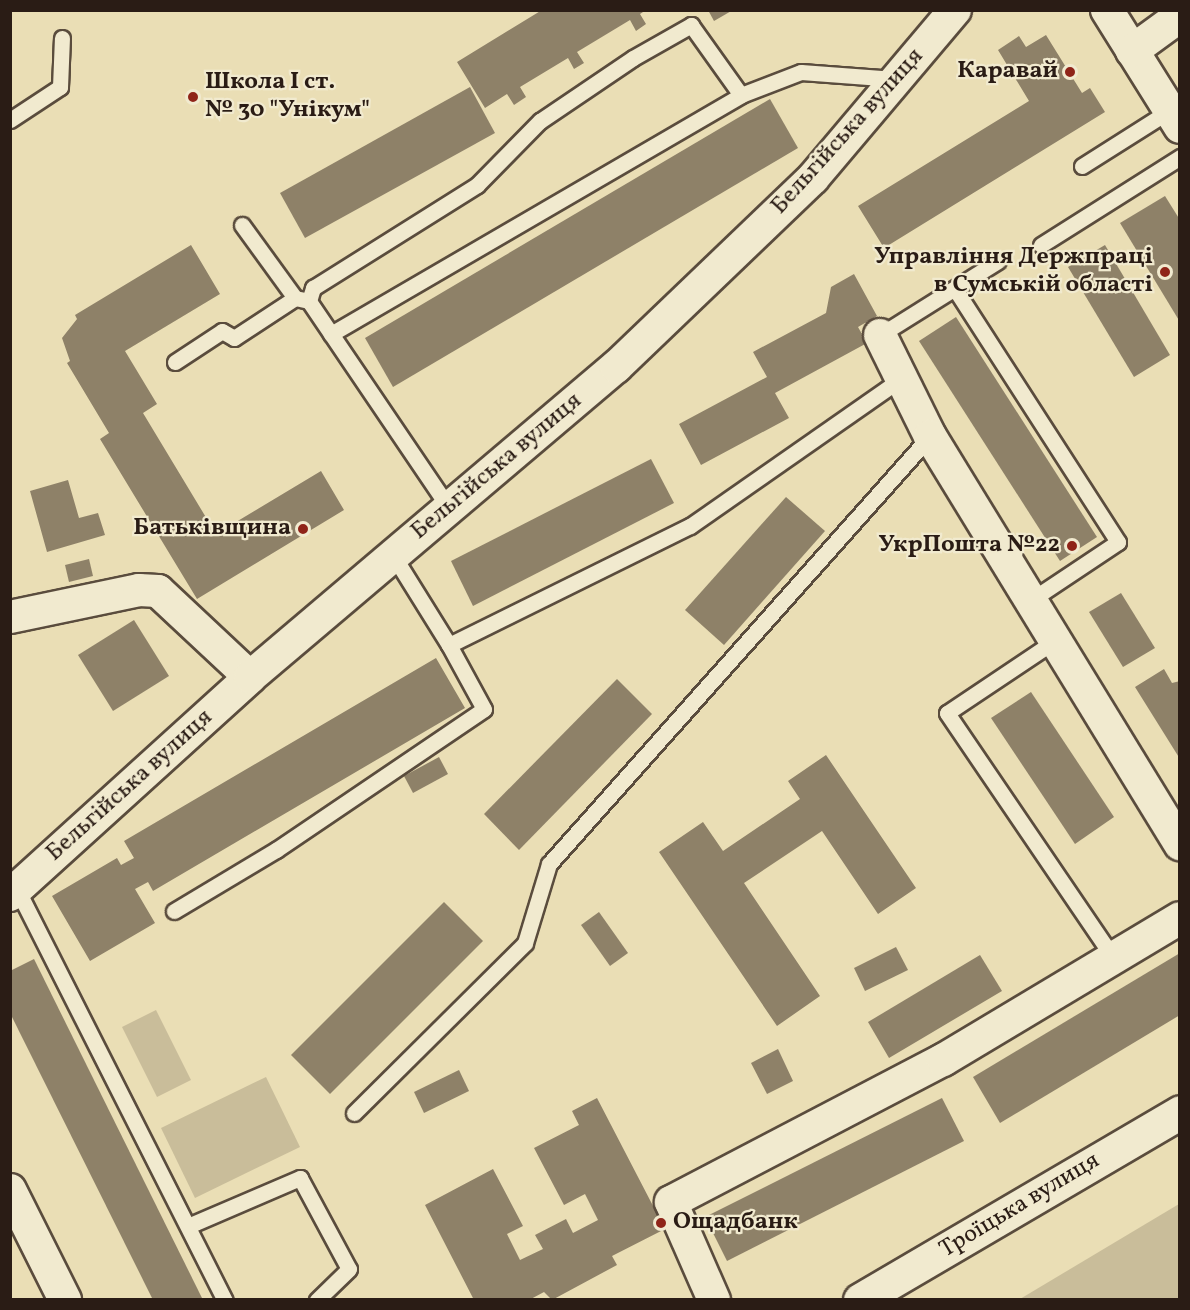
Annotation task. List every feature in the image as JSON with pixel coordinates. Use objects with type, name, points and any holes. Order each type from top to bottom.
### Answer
[{"type":"main road","name":"Троїцька вулиця","points":[[880,1295],[1179,1112]]},
{"type":"street","name":"Бельгійська вулиця","points":[[14,892],[250,677],[616,367],[813,178],[955,10]]},
{"type":"street","points":[[1107,10],[1174,119]]},
{"type":"street","points":[[1132,51],[1179,16]]},
{"type":"street","points":[[880,336],[930,436],[1179,844]]},
{"type":"street","points":[[10,617],[139,590],[158,591],[250,677]]},
{"type":"street","points":[[714,1299],[671,1202],[943,1060],[1179,918]]},
{"type":"street","points":[[10,1190],[64,1299]]},
{"type":"lane","points":[[175,362],[222,331],[234,338],[302,300],[313,288],[477,185],[540,121],[633,58],[692,25],[741,95]]},
{"type":"lane","points":[[10,120],[60,87],[62,38]]},
{"type":"lane","points":[[331,334],[741,95],[801,72],[895,79]]},
{"type":"lane","points":[[1082,166],[1174,119]]},
{"type":"lane","points":[[1041,244],[1179,157]]},
{"type":"lane","points":[[242,225],[331,334],[449,508]]},
{"type":"lane","points":[[880,336],[998,261]]},
{"type":"lane","points":[[955,289],[1118,542],[1031,600]]},
{"type":"lane","points":[[449,645],[690,526],[902,379]]},
{"type":"lane","points":[[354,1113],[525,943],[549,864],[930,436]]},
{"type":"lane","points":[[174,911],[276,850],[483,709],[449,645],[393,555]]},
{"type":"lane","points":[[1056,640],[946,713],[1113,957]]},
{"type":"lane","points":[[14,892],[225,1299]]},
{"type":"lane","points":[[188,1226],[300,1178],[349,1269],[317,1299]]},
{"type":"shaded area","points":[[156,1010],[191,1080],[157,1097],[122,1027]]},
{"type":"shaded area","points":[[266,1077],[300,1147],[195,1198],[161,1128]]},
{"type":"shaded area","points":[[1179,1204],[1179,1299],[1020,1299]]},
{"type":"building","points":[[542,10],[646,10],[640,14],[646,24],[636,31],[630,20],[577,52],[584,63],[574,69],[568,58],[520,87],[526,97],[514,105],[507,94],[485,108],[457,62]]},
{"type":"building","points":[[708,10],[733,10],[714,21]]},
{"type":"building","points":[[1046,35],[1082,93],[1090,88],[1105,112],[884,248],[858,206],[1029,101],[998,50],[1019,36],[1026,47]]},
{"type":"building","points":[[470,87],[495,133],[305,238],[280,193]]},
{"type":"building","points":[[770,99],[798,148],[393,387],[365,338]]},
{"type":"building","name":"Управління Держпраці в Сумській області","points":[[1165,196],[1180,220],[1180,322],[1120,223]]},
{"type":"building","points":[[191,245],[220,294],[125,351],[157,404],[143,413],[216,534],[321,471],[344,510],[197,599],[100,439],[109,433],[67,363],[70,361],[62,338],[77,319],[75,315]]},
{"type":"building","points":[[1105,245],[1170,355],[1134,377],[1068,267]]},
{"type":"building","points":[[854,274],[877,316],[858,327],[867,343],[775,393],[789,418],[701,465],[679,424],[767,377],[753,352],[826,313],[831,287]]},
{"type":"building","points":[[956,317],[1097,537],[1060,561],[919,341]]},
{"type":"building","points":[[651,459],[674,503],[473,606],[451,561]]},
{"type":"building","points":[[68,480],[79,518],[98,513],[105,535],[47,552],[30,491]]},
{"type":"building","points":[[786,497],[825,531],[724,645],[685,610]]},
{"type":"building","points":[[89,559],[93,576],[69,582],[65,565]]},
{"type":"building","points":[[1121,593],[1155,648],[1123,667],[1089,612]]},
{"type":"building","points":[[134,620],[169,676],[113,711],[78,655]]},
{"type":"building","points":[[436,658],[465,708],[153,891],[148,882],[135,889],[155,923],[90,961],[52,896],[117,858],[121,865],[134,858],[124,841]]},
{"type":"building","points":[[1164,669],[1172,683],[1180,681],[1180,759],[1135,687]]},
{"type":"building","points":[[617,679],[652,714],[519,850],[484,814]]},
{"type":"building","points":[[1031,692],[1114,817],[1075,844],[991,718]]},
{"type":"building","points":[[826,755],[916,888],[878,914],[822,831],[744,883],[820,996],[777,1026],[659,852],[703,822],[723,851],[800,799],[788,781]]},
{"type":"building","points":[[439,757],[448,774],[413,793],[404,776]]},
{"type":"building","points":[[444,902],[483,941],[330,1094],[291,1055]]},
{"type":"building","points":[[599,912],[628,953],[610,966],[581,925]]},
{"type":"building","points":[[896,947],[908,970],[865,991],[854,968]]},
{"type":"building","points":[[1180,953],[1180,1015],[1000,1123],[973,1077]]},
{"type":"building","points":[[980,955],[1002,991],[889,1058],[868,1022]]},
{"type":"building","points":[[34,959],[203,1300],[153,1300],[10,1013],[10,971]]},
{"type":"building","points":[[778,1049],[793,1081],[767,1094],[751,1063]]},
{"type":"building","points":[[459,1070],[469,1091],[424,1113],[414,1092]]},
{"type":"building","points":[[597,1098],[665,1229],[612,1256],[617,1265],[552,1300],[544,1292],[529,1300],[474,1300],[425,1205],[493,1169],[523,1226],[507,1234],[520,1260],[543,1249],[535,1235],[566,1219],[573,1233],[598,1220],[585,1194],[564,1205],[534,1148],[579,1125],[572,1111]]},
{"type":"building","points":[[942,1098],[964,1141],[727,1261],[705,1217]]},
{"type":"place","name":"Каравай","points":[[1070,72]]},
{"type":"place","name":"Школа І ст. № 30 \"Унікум\"","points":[[193,97]]},
{"type":"place","name":"Управління Держпраці в Сумській області","points":[[1165,272]]},
{"type":"place","name":"Батьківщина","points":[[303,529]]},
{"type":"place","name":"УкрПошта №22","points":[[1072,546]]},
{"type":"place","name":"Ощадбанк","points":[[661,1223]]}]
